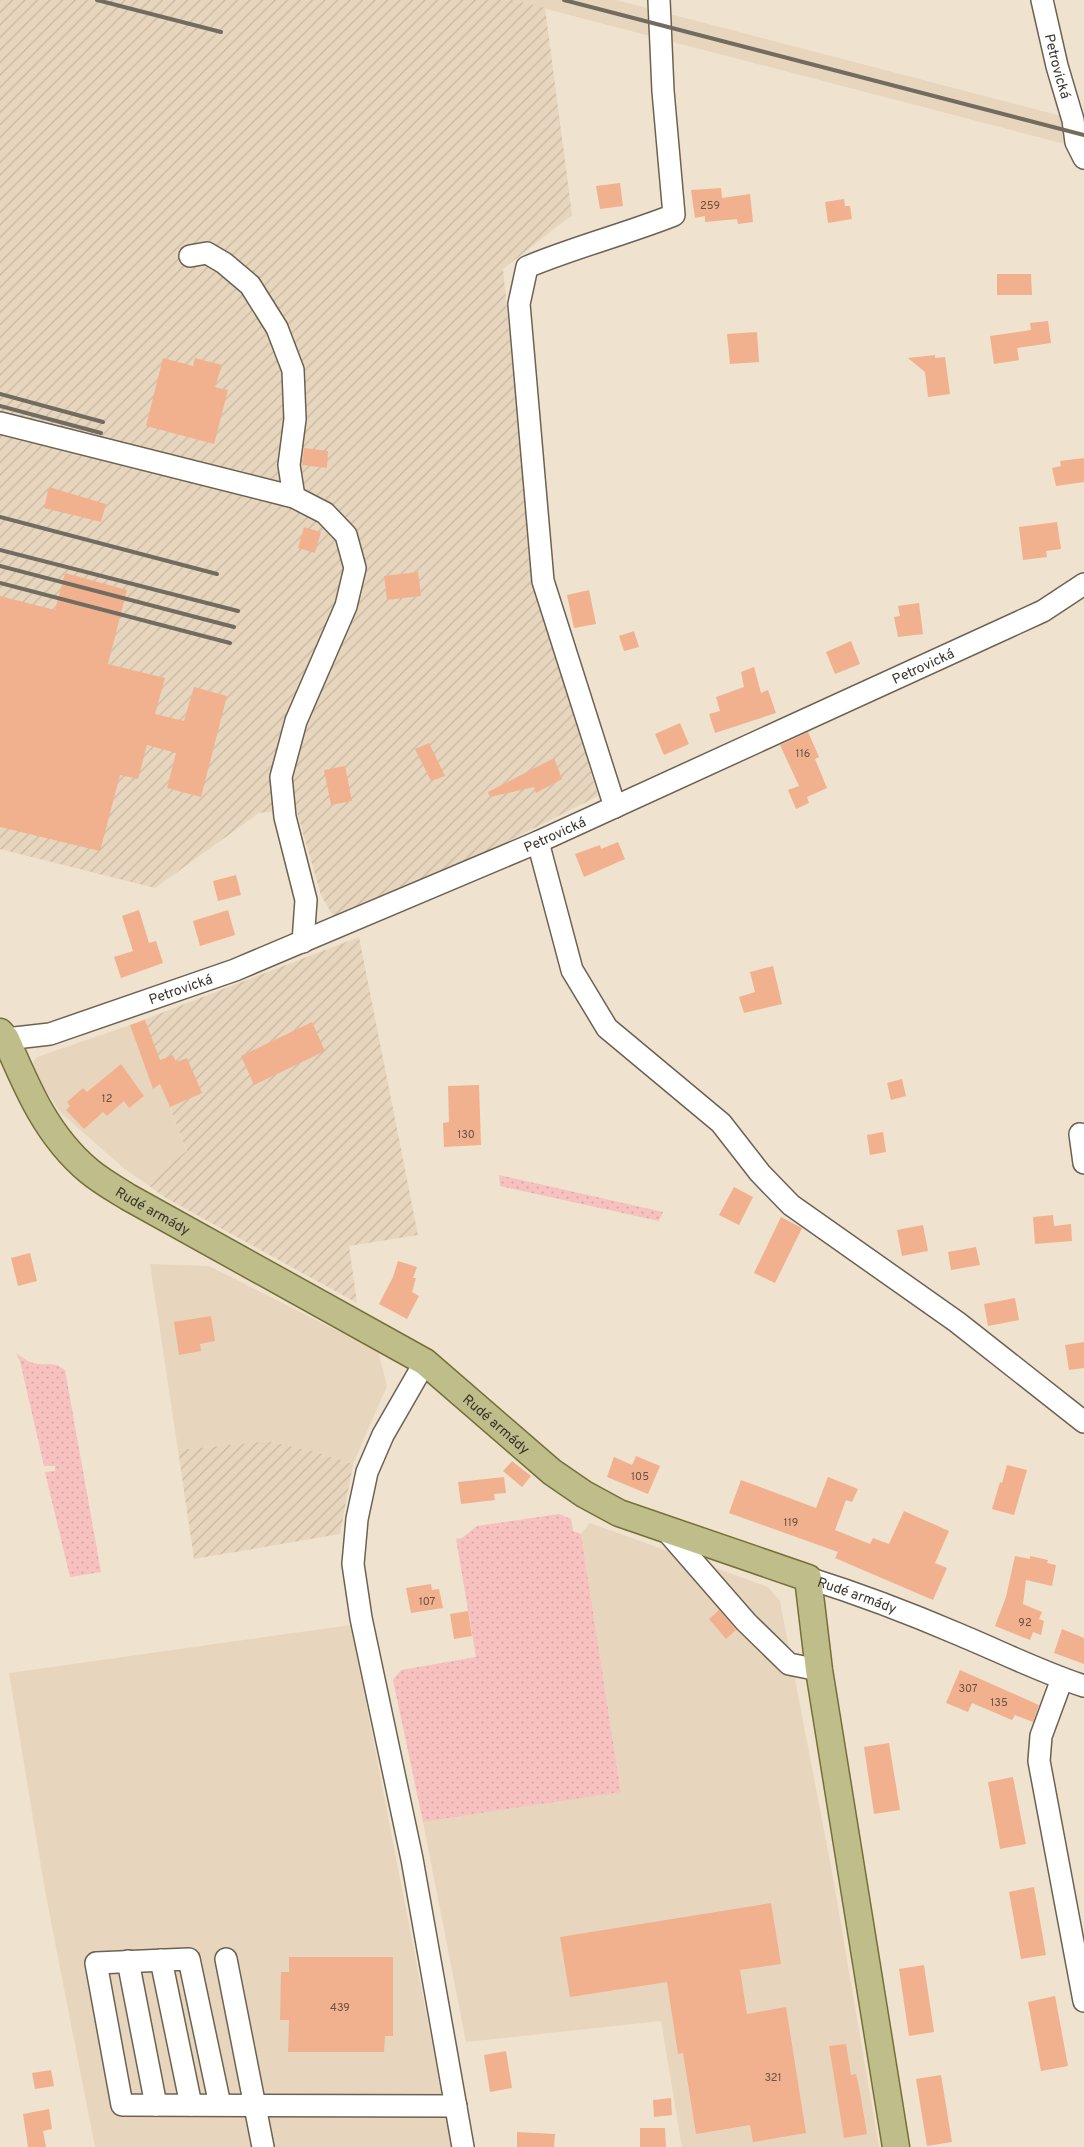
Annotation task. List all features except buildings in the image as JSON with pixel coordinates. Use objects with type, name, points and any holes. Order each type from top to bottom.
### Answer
[{"type":"main road","name":"Rudé armády","points":[[2,1037],[31,1097],[58,1140],[90,1172],[128,1197],[425,1362],[552,1472],[584,1494],[619,1513],[808,1578]]},
{"type":"main road","points":[[808,1578],[819,1670],[896,2147]]},
{"type":"street","points":[[615,807],[543,581],[519,304],[527,267],[674,215],[663,91],[658,0]]},
{"type":"street","name":"Petrovická","points":[[1042,0],[1057,66],[1077,102],[1076,142],[1084,158]]},
{"type":"street","points":[[190,256],[207,254],[224,263],[250,285],[277,328],[293,370],[295,419],[289,465],[294,497]]},
{"type":"street","points":[[0,423],[294,497],[325,513],[346,535],[356,568],[346,606],[296,721],[281,777],[285,817],[306,900],[303,942]]},
{"type":"street","name":"Petrovická","points":[[2,1037],[50,1034],[235,970],[303,942],[538,842],[1043,611],[1084,584]]},
{"type":"street","points":[[538,842],[572,970],[607,1028],[721,1123],[760,1173],[790,1205],[957,1322],[1084,1422]]},
{"type":"street","points":[[1080,1134],[1084,1163]]},
{"type":"street","points":[[425,1362],[383,1435],[367,1472],[357,1519],[353,1564],[361,1618],[412,1859],[463,2147]]},
{"type":"street","points":[[665,1529],[746,1622],[789,1664],[819,1670]]},
{"type":"street","name":"Rudé armády","points":[[808,1578],[852,1592],[956,1633],[1062,1679],[1084,1686]]},
{"type":"street","points":[[1062,1679],[1041,1736],[1039,1761],[1084,2001]]},
{"type":"street","points":[[226,1959],[263,2147]]},
{"type":"street","points":[[161,1960],[191,2105]]},
{"type":"street","points":[[220,2105],[189,1960],[96,1962],[122,2105],[456,2106]]},
{"type":"street","points":[[128,1962],[156,2105]]},
{"type":"shaded area","points":[[0,0],[512,0],[545,8],[572,215],[503,269],[534,582],[598,796],[445,873],[337,923],[321,895],[296,809],[259,813],[155,888],[0,849]]},
{"type":"shaded area","points":[[512,0],[616,0],[1084,122],[1084,149]]},
{"type":"shaded area","points":[[359,937],[418,1235],[349,1246],[357,1303],[166,1198],[145,1183],[187,1151],[161,1085],[155,1087],[150,1080],[130,1025]]},
{"type":"shaded area","points":[[130,1025],[150,1080],[161,1085],[187,1152],[145,1183],[126,1170],[61,1113],[34,1074],[33,1062],[37,1057]]},
{"type":"shaded area","points":[[499,1175],[663,1212],[659,1221],[500,1186]]},
{"type":"shaded area","points":[[150,1264],[209,1266],[378,1351],[387,1386],[353,1464],[316,1452],[268,1441],[178,1450]]},
{"type":"shaded area","points":[[16,1353],[32,1363],[55,1365],[65,1370],[101,1572],[70,1577],[45,1472],[55,1471],[55,1466],[44,1466],[20,1361]]},
{"type":"shaded area","points":[[268,1441],[316,1452],[353,1464],[340,1534],[194,1559],[178,1450]]},
{"type":"shaded area","points":[[559,1514],[571,1519],[573,1531],[581,1534],[621,1792],[423,1822],[393,1680],[401,1670],[476,1657],[456,1539],[462,1538],[477,1526]]},
{"type":"shaded area","points":[[590,1523],[768,1587],[780,1601],[832,1872],[879,2147],[682,2147],[661,2021],[466,2042],[423,1822],[621,1791],[581,1534]]},
{"type":"shaded area","points":[[351,1625],[452,2147],[95,2147],[46,1896],[9,1673]]},
{"type":"railway","points":[[97,0],[221,32]]},
{"type":"railway","points":[[564,0],[1084,135]]},
{"type":"railway","points":[[0,394],[103,422]]},
{"type":"railway","points":[[0,406],[101,433]]},
{"type":"railway","points":[[0,517],[217,574]]},
{"type":"railway","points":[[0,550],[238,611]]},
{"type":"railway","points":[[0,566],[234,627]]},
{"type":"railway","points":[[0,583],[230,643]]}]
